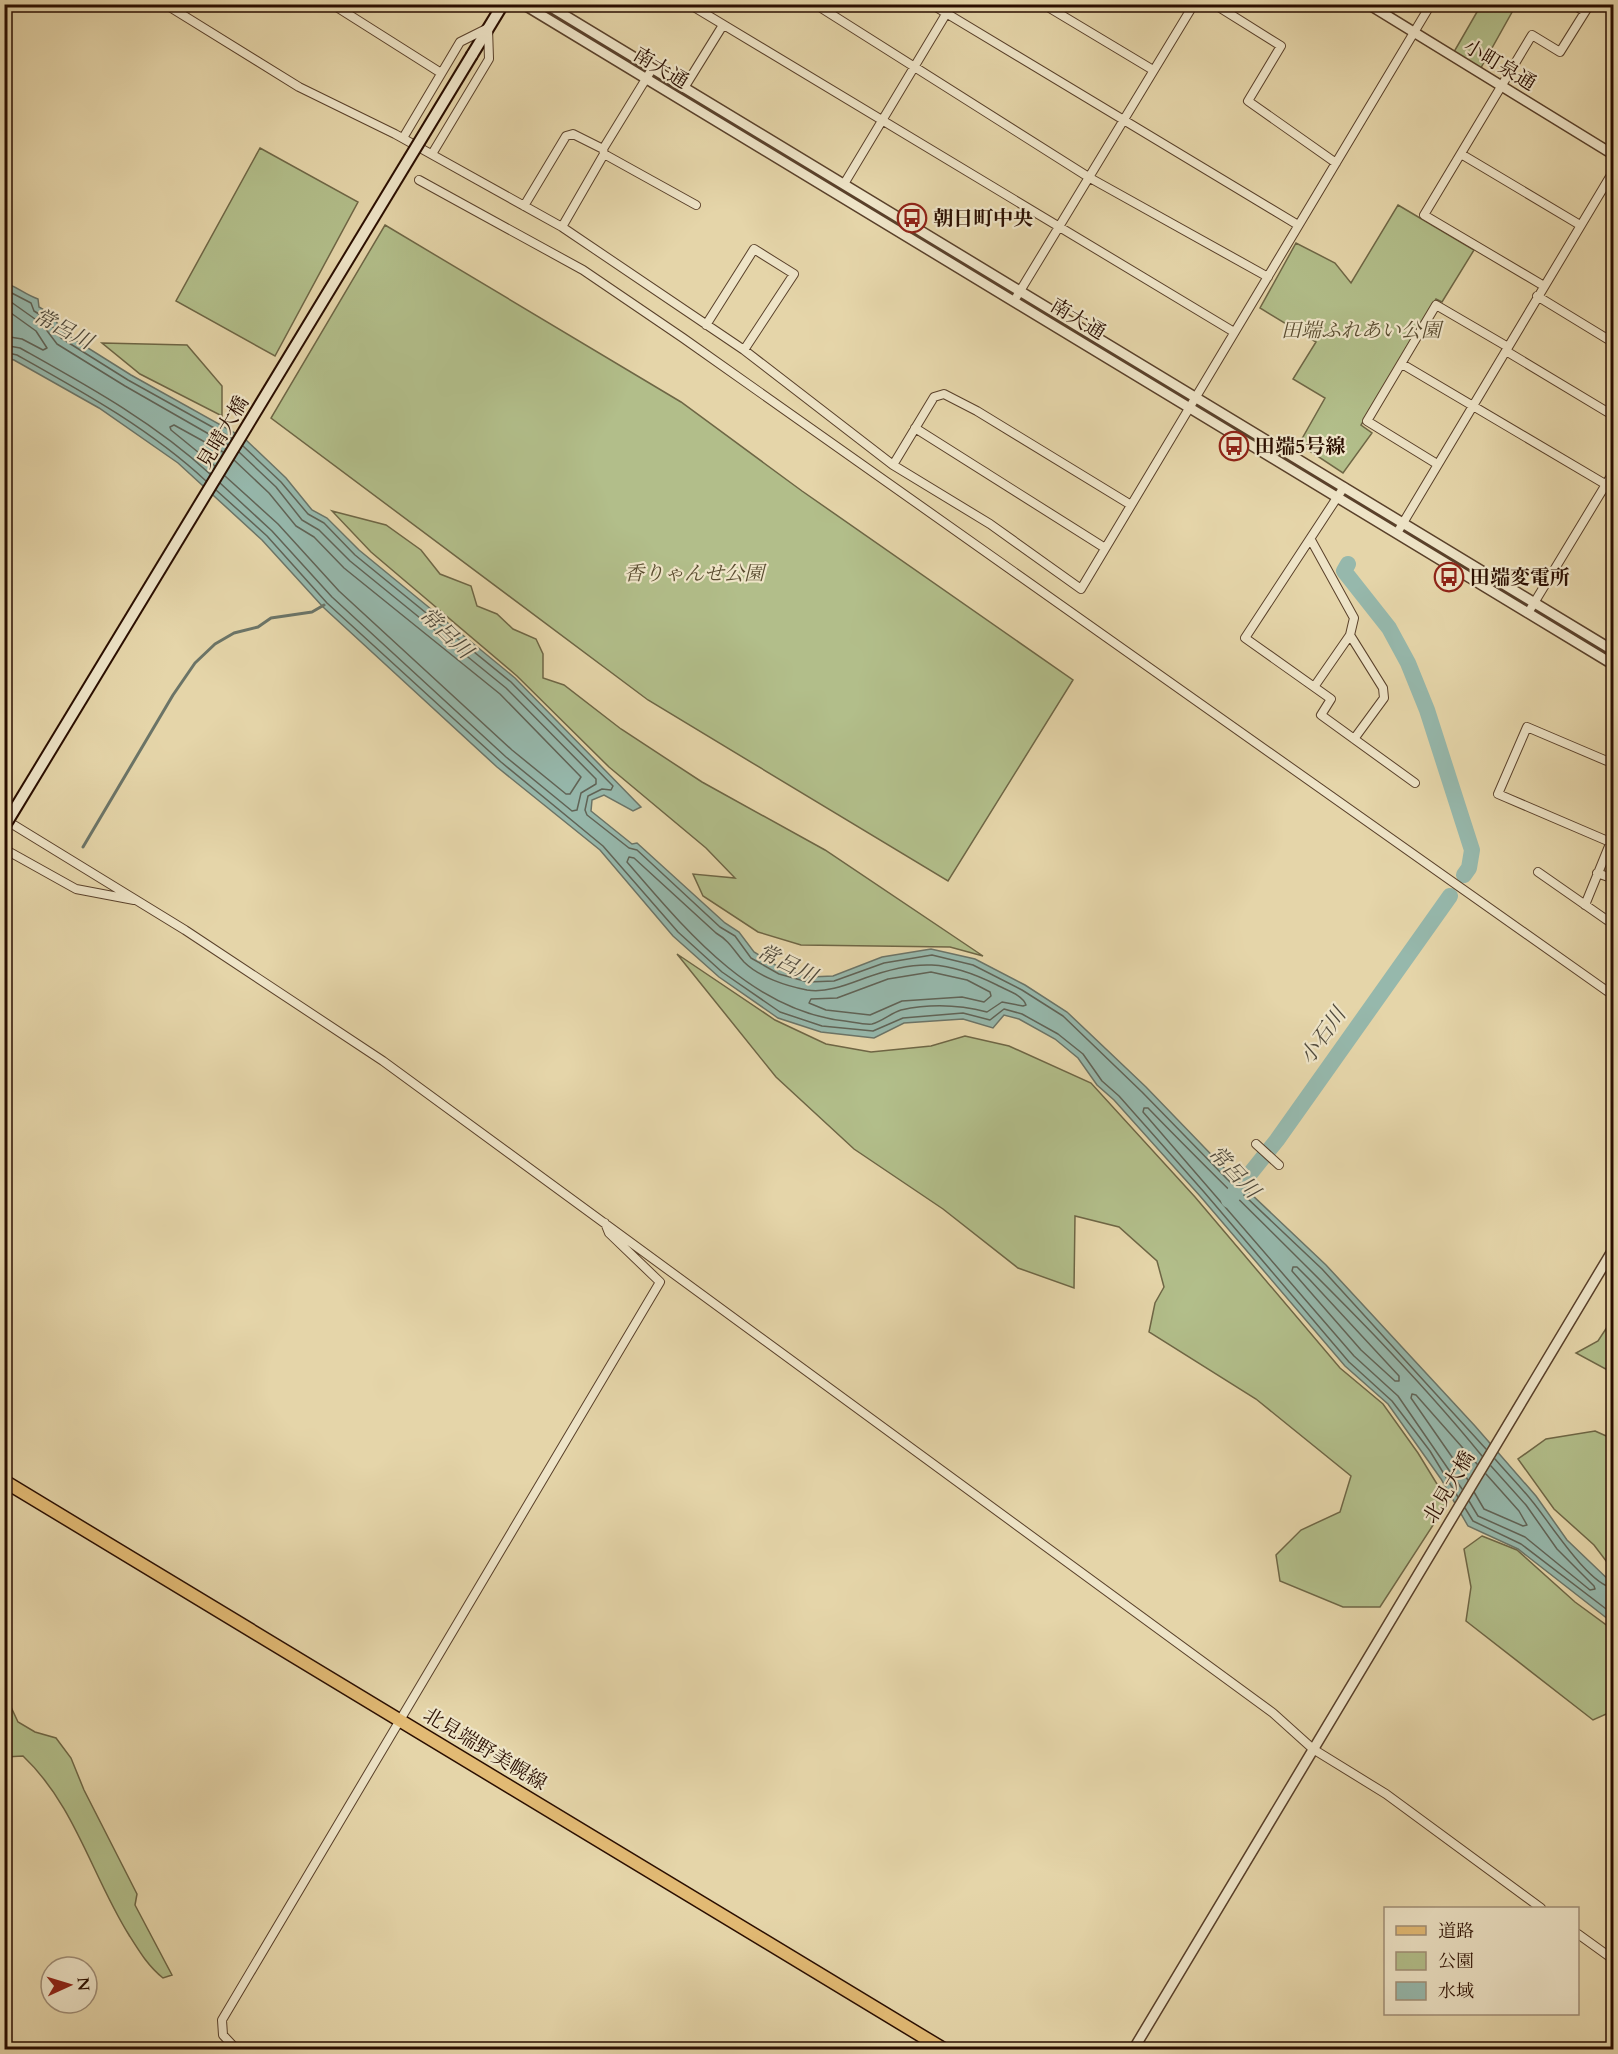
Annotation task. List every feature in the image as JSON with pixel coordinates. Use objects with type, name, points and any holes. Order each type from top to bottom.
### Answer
[{"type":"main road","name":"見晴大橋","points":[[4,827],[503,4]]},
{"type":"main road","name":"北見端野美幌線","points":[[4,1481],[945,2049]]},
{"type":"street","points":[[165,4],[174,7],[299,87],[403,138],[561,227],[744,350],[893,465],[990,524],[1081,589],[1431,4]]},
{"type":"street","points":[[332,4],[441,73]]},
{"type":"street","name":"南大通","points":[[523,4],[1614,665]]},
{"type":"street","name":"南大通","points":[[546,4],[1614,651]]},
{"type":"street","points":[[689,4],[1234,332]]},
{"type":"street","points":[[815,4],[915,65],[1090,178],[1268,277]]},
{"type":"street","points":[[931,4],[1298,225]]},
{"type":"street","points":[[844,184],[952,4]]},
{"type":"street","points":[[1043,4],[1153,70]]},
{"type":"street","points":[[1014,302],[1194,4]]},
{"type":"street","points":[[1214,4],[1281,46],[1248,101],[1336,162]]},
{"type":"street","name":"小町泉通","points":[[1368,4],[1413,34],[1614,155]]},
{"type":"street","points":[[1544,286],[1424,215],[1532,35],[1560,52],[1587,8],[1573,4]]},
{"type":"street","points":[[684,88],[723,26]]},
{"type":"street","points":[[403,138],[460,42],[488,28],[489,59],[432,154]]},
{"type":"street","points":[[561,227],[652,69]]},
{"type":"street","points":[[524,206],[566,136],[573,134],[696,205]]},
{"type":"street","points":[[1461,154],[1580,225]]},
{"type":"street","points":[[1397,533],[1614,170]]},
{"type":"street","points":[[419,180],[583,270],[683,338],[1614,996]]},
{"type":"street","points":[[706,325],[754,249],[794,274],[744,350]]},
{"type":"street","points":[[1538,296],[1614,344]]},
{"type":"street","points":[[1437,464],[1367,421],[1436,305],[1614,416]]},
{"type":"street","points":[[1402,364],[1605,484]]},
{"type":"street","points":[[893,465],[934,397],[944,394],[978,411],[1131,505]]},
{"type":"street","points":[[915,428],[1105,548]]},
{"type":"street","points":[[1528,614],[1614,471]]},
{"type":"street","points":[[1344,487],[1245,638],[1331,699],[1320,715],[1415,783]]},
{"type":"street","points":[[1311,540],[1354,618],[1350,635],[1314,687]]},
{"type":"street","points":[[1350,635],[1383,688],[1384,698],[1354,739]]},
{"type":"street","points":[[1585,905],[1612,838],[1498,794],[1527,727],[1614,764]]},
{"type":"street","points":[[4,819],[137,900],[321,1018],[605,1223],[1273,1713],[1315,1747],[1386,1794],[1540,1907]]},
{"type":"street","points":[[6,850],[76,889],[137,900]]},
{"type":"street","points":[[1538,872],[1614,925]]},
{"type":"street","points":[[1597,873],[1614,879]]},
{"type":"street","points":[[1256,1144],[1278,1166]]},
{"type":"street","points":[[237,2049],[223,2035],[222,2020],[297,1889],[401,1721],[660,1282],[609,1233],[605,1223]]},
{"type":"street","name":"北見大橋","points":[[1133,2049],[1614,1248]]},
{"type":"street","points":[[1579,1935],[1614,1960]]},
{"type":"green space","points":[[1465,5],[1516,5],[1478,73],[1451,57],[1477,12]]},
{"type":"green space","points":[[260,148],[358,202],[275,356],[176,301]]},
{"type":"green space","name":"田端ふれあい公園","points":[[1398,205],[1474,250],[1442,302],[1436,299],[1361,425],[1372,433],[1343,473],[1299,444],[1325,398],[1293,379],[1316,342],[1260,308],[1296,243],[1335,263],[1351,283]]},
{"type":"green space","name":"香りゃんせ公園","points":[[385,225],[681,402],[802,491],[1073,680],[948,881],[648,700],[271,418]]},
{"type":"green space","points":[[102,343],[187,345],[222,386],[222,416],[140,374]]},
{"type":"green space","points":[[332,511],[386,525],[421,550],[440,574],[471,586],[477,606],[497,614],[513,629],[536,639],[543,654],[543,678],[564,685],[621,729],[702,782],[825,850],[983,956],[950,947],[801,945],[758,932],[703,896],[693,874],[735,878],[706,848],[609,767],[517,676],[371,552]]},
{"type":"green space","points":[[677,954],[775,1020],[826,1044],[871,1052],[931,1046],[965,1036],[1009,1046],[1091,1083],[1195,1197],[1340,1368],[1383,1404],[1418,1453],[1448,1502],[1380,1607],[1343,1607],[1280,1581],[1276,1555],[1301,1530],[1340,1512],[1351,1476],[1256,1399],[1149,1332],[1155,1303],[1164,1287],[1157,1261],[1119,1227],[1075,1216],[1074,1288],[1018,1268],[943,1209],[854,1149],[776,1077]]},
{"type":"green space","points":[[1613,1318],[1614,1373],[1576,1353],[1598,1341]]},
{"type":"green space","points":[[1595,1431],[1613,1439],[1613,1570],[1594,1545],[1554,1509],[1518,1459],[1546,1439]]},
{"type":"green space","points":[[1482,1536],[1517,1550],[1575,1602],[1613,1630],[1613,1711],[1593,1720],[1466,1621],[1471,1587],[1464,1549]]},
{"type":"green space","points":[[4,1692],[18,1722],[35,1732],[56,1738],[71,1758],[84,1790],[137,1894],[135,1905],[172,1975],[163,1978],[136,1947],[70,1819],[41,1775],[23,1756],[5,1757]]},
{"type":"water","name":"常呂川","points":[[5,283],[38,299],[39,307],[51,314],[64,333],[131,375],[244,438],[286,478],[312,510],[327,518],[359,550],[515,678],[641,807],[633,811],[604,795],[592,800],[591,811],[632,844],[637,843],[725,923],[739,932],[754,952],[782,969],[810,977],[833,976],[882,957],[931,949],[975,959],[1025,985],[1067,1012],[1146,1087],[1231,1175],[1326,1265],[1475,1426],[1536,1496],[1567,1540],[1613,1584],[1613,1623],[1518,1549],[1468,1526],[1441,1479],[1388,1404],[1345,1366],[1200,1196],[1114,1100],[1097,1085],[1078,1058],[1055,1039],[1019,1019],[1004,1015],[993,1028],[963,1019],[904,1023],[874,1038],[821,1032],[778,1018],[719,977],[673,936],[600,850],[497,767],[323,607],[262,540],[178,463],[99,408],[14,360],[5,358]]},
{"type":"waterway","name":"小石川","points":[[1348,564],[1344,571],[1389,628],[1408,663],[1427,710],[1472,850],[1469,868],[1464,875]]},
{"type":"waterway","points":[[83,847],[173,695],[195,663],[215,644],[234,633],[258,627],[271,618],[312,612],[324,605]]},
{"type":"waterway","name":"小石川","points":[[1229,1200],[1277,1140],[1450,896]]},
{"type":"place","name":"朝日町中央","points":[[912,218]]},
{"type":"place","name":"田端5号線","points":[[1234,446]]},
{"type":"place","name":"田端変電所","points":[[1449,577]]}]
